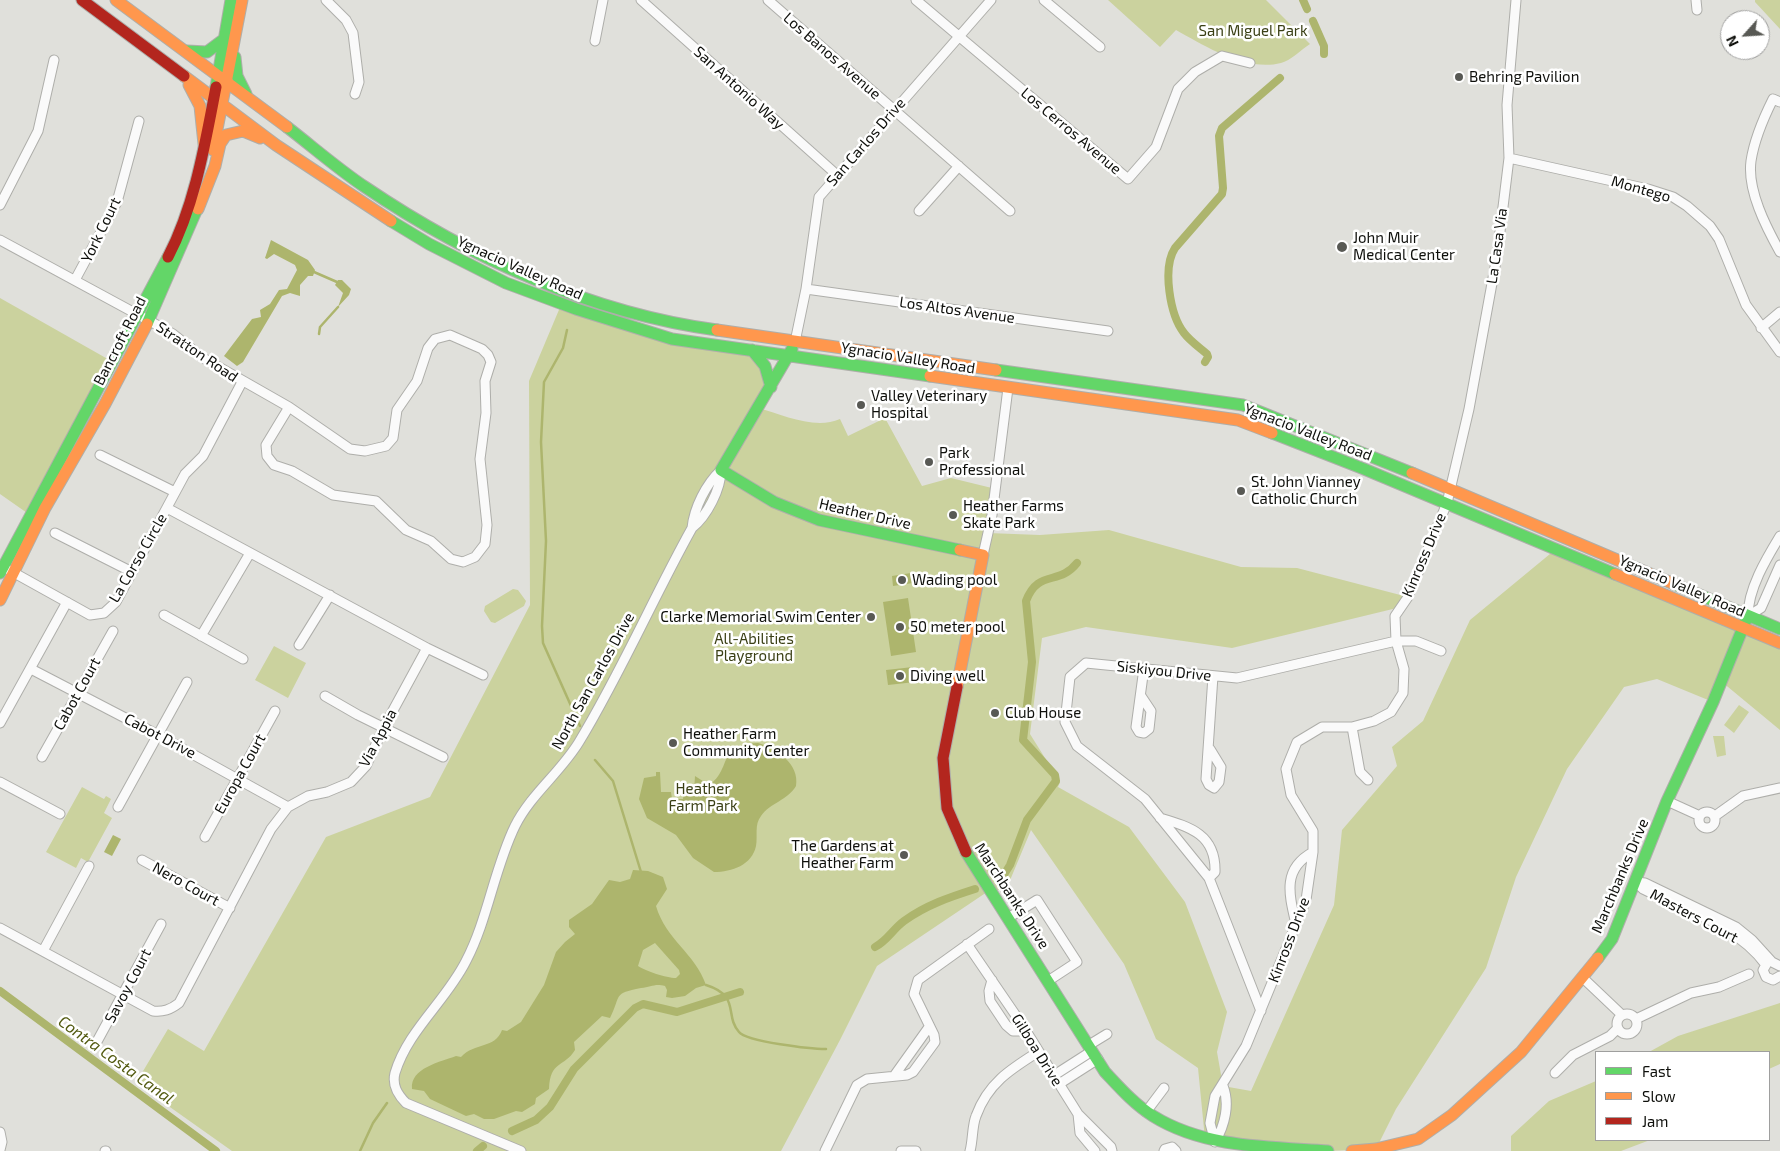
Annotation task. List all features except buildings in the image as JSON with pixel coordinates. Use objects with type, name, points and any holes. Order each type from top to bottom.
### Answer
[{"type":"main road","name":"Ygnacio Valley Road","points":[[82,0],[336,186],[411,232],[475,267],[537,296],[593,316],[672,338],[1238,420],[1446,503],[1780,643]]},
{"type":"main road","name":"Ygnacio Valley Road","points":[[116,0],[223,78],[364,186],[452,240],[508,269],[596,303],[693,327],[1243,405],[1450,489],[1780,629]]},
{"type":"main road","points":[[223,78],[223,40],[231,0]]},
{"type":"main road","points":[[223,78],[233,47],[242,0]]},
{"type":"main road","points":[[186,51],[199,54],[212,51],[223,40]]},
{"type":"main road","points":[[233,47],[237,76],[246,96]]},
{"type":"main road","points":[[159,56],[199,96],[204,116],[204,144]]},
{"type":"main road","name":"Bancroft Road","points":[[0,600],[45,508],[149,320],[198,209],[223,78]]},
{"type":"main road","name":"Bancroft Road","points":[[1,568],[179,236],[192,199],[204,144],[218,101]]},
{"type":"main road","points":[[198,209],[215,166],[218,150],[226,135],[238,131],[251,133],[297,158]]},
{"type":"main road","points":[[593,316],[603,314],[634,323],[640,315]]},
{"type":"main road","name":"North San Carlos Drive","points":[[721,470],[790,356],[795,342]]},
{"type":"main road","points":[[752,350],[761,357],[771,387]]},
{"type":"main road","name":"Heather Drive","points":[[721,470],[774,502],[819,520],[983,555]]},
{"type":"main road","name":"Marchbanks Drive","points":[[983,555],[943,758],[947,808],[963,849],[1114,1083],[1146,1112],[1164,1124],[1215,1146],[1328,1151]]},
{"type":"main road","name":"Marchbanks Drive","points":[[1352,1151],[1376,1150],[1418,1139],[1452,1115],[1521,1052],[1583,978],[1612,939],[1668,801],[1713,702],[1748,616]]},
{"type":"street","points":[[326,0],[346,20],[353,33],[360,82],[354,94]]},
{"type":"street","points":[[594,41],[603,0]]},
{"type":"street","name":"San Antonio Way","points":[[641,0],[837,175]]},
{"type":"street","name":"Los Banos Avenue","points":[[768,0],[1010,211]]},
{"type":"street","name":"Los Cerros Avenue","points":[[916,0],[1128,179],[1156,147],[1178,90],[1195,72],[1222,56],[1250,63]]},
{"type":"street","name":"San Carlos Drive","points":[[795,342],[806,289],[817,206],[823,191],[991,0]]},
{"type":"street","points":[[1044,0],[1100,48]]},
{"type":"street","name":"La Casa Via","points":[[1450,489],[1484,334],[1509,158],[1507,101],[1516,0]]},
{"type":"street","points":[[1696,0],[1696,10]]},
{"type":"street","points":[[0,205],[38,131],[54,60]]},
{"type":"street","points":[[1780,102],[1773,99],[1751,161],[1760,210],[1780,252]]},
{"type":"street","name":"York Court","points":[[75,280],[117,202],[139,121]]},
{"type":"street","name":"Montego","points":[[1509,158],[1648,189],[1673,197],[1687,206],[1710,226],[1719,239],[1746,305],[1780,352]]},
{"type":"street","points":[[919,211],[959,166]]},
{"type":"street","name":"Stratton Road","points":[[0,240],[173,334],[203,358],[242,382],[290,407],[350,448],[365,451],[377,450],[386,446],[393,438],[397,410],[412,390],[428,348],[435,340],[450,335],[456,336],[482,349],[488,355],[491,362],[485,381],[486,414],[480,459],[487,525],[483,549],[469,561],[456,562],[444,556],[431,541],[406,530],[376,501],[333,495],[292,471],[274,465],[267,456],[266,446],[290,407]]},
{"type":"street","name":"Los Altos Avenue","points":[[806,289],[1108,331]]},
{"type":"street","points":[[1761,328],[1780,312]]},
{"type":"street","name":"La Corso Circle","points":[[1,568],[90,615],[104,613],[116,602],[185,474],[203,456],[242,382]]},
{"type":"street","name":"Marchbanks Drive","points":[[983,555],[995,497],[1008,388]]},
{"type":"street","points":[[100,455],[175,492]]},
{"type":"street","name":"North San Carlos Drive","points":[[521,1151],[406,1103],[396,1089],[395,1073],[409,1042],[454,981],[474,946],[506,846],[524,808],[566,760],[579,742],[601,704],[692,528],[693,516],[713,478],[721,470]]},
{"type":"street","name":"Kinross Drive","points":[[1215,1146],[1210,1123],[1215,1096],[1223,1086],[1246,1046],[1306,900],[1313,852],[1313,831],[1291,795],[1286,769],[1297,742],[1322,727],[1352,727],[1374,721],[1391,712],[1403,692],[1404,669],[1396,641],[1395,616],[1408,597],[1450,489]]},
{"type":"street","points":[[167,508],[427,648],[483,675]]},
{"type":"street","points":[[55,532],[132,572]]},
{"type":"street","points":[[1748,616],[1748,603],[1768,557],[1780,536]]},
{"type":"street","points":[[201,636],[250,553]]},
{"type":"street","points":[[1748,616],[1761,608],[1780,565]]},
{"type":"street","points":[[300,645],[330,595]]},
{"type":"street","points":[[0,722],[67,602]]},
{"type":"street","points":[[164,615],[243,659]]},
{"type":"street","name":"Cabot Court","points":[[42,757],[113,631]]},
{"type":"street","name":"Siskiyou Drive","points":[[1261,1011],[1209,878],[1146,799],[1076,746],[1065,722],[1070,677],[1086,663],[1237,678],[1396,641],[1416,641],[1441,651]]},
{"type":"street","name":"Via Appia","points":[[0,928],[153,1011],[160,1012],[174,1007],[178,1003],[230,908],[271,828],[288,807],[308,796],[327,792],[351,782],[366,766],[384,727],[427,648]]},
{"type":"street","name":"Cabot Drive","points":[[31,668],[288,807]]},
{"type":"street","points":[[1141,696],[1144,668]]},
{"type":"street","points":[[1210,749],[1213,676]]},
{"type":"street","points":[[118,807],[187,682]]},
{"type":"street","points":[[326,696],[443,758]]},
{"type":"street","name":"Europa Court","points":[[205,838],[275,711]]},
{"type":"street","points":[[1352,727],[1360,772],[1368,780]]},
{"type":"street","points":[[0,782],[60,814]]},
{"type":"street","points":[[1700,816],[1700,823],[1708,828],[1714,824],[1715,816],[1743,796],[1780,788]]},
{"type":"street","points":[[1668,801],[1700,816]]},
{"type":"street","points":[[1700,816],[1709,811],[1715,816]]},
{"type":"street","points":[[1160,818],[1190,827],[1209,843],[1215,859],[1215,872],[1209,878]]},
{"type":"street","points":[[1296,924],[1289,885],[1297,863],[1313,852]]},
{"type":"street","name":"Nero Court","points":[[142,860],[230,908]]},
{"type":"street","points":[[43,950],[89,866]]},
{"type":"street","name":"Masters Court","points":[[1636,882],[1645,883],[1736,927],[1752,940],[1772,962],[1780,966]]},
{"type":"street","name":"Masters Court","points":[[1636,882],[1643,889],[1710,921],[1745,942],[1756,951],[1766,965],[1763,970],[1766,977],[1774,980],[1780,976]]},
{"type":"street","points":[[1008,918],[1037,900],[1078,962],[1048,981]]},
{"type":"street","name":"Savoy Court","points":[[94,1047],[161,924]]},
{"type":"street","points":[[825,1151],[857,1085],[867,1079],[907,1075],[917,1069],[935,1042],[934,1035],[914,994],[916,983],[989,929]]},
{"type":"street","name":"Gilboa Drive","points":[[967,944],[1026,1031],[1078,1114],[1111,1147],[1112,1151]]},
{"type":"street","points":[[1636,1019],[1691,993],[1719,987],[1749,974]]},
{"type":"street","points":[[1583,978],[1622,1015]]},
{"type":"street","points":[[992,980],[989,991],[990,1001],[1006,1025],[1013,1031],[1026,1031]]},
{"type":"street","points":[[1629,1014],[1636,1019],[1637,1025],[1632,1032],[1623,1033],[1618,1028],[1618,1020],[1622,1015],[1629,1014]]},
{"type":"street","points":[[894,1076],[929,1027]]},
{"type":"street","points":[[1555,1073],[1573,1055],[1610,1036],[1618,1028]]},
{"type":"street","points":[[1059,1084],[1093,1052],[1107,1034]]},
{"type":"street","points":[[970,1151],[976,1116],[994,1084],[1004,1074],[1038,1052]]},
{"type":"street","points":[[1053,1076],[1093,1052]]},
{"type":"street","points":[[1215,1146],[1223,1129],[1227,1097],[1223,1086]]},
{"type":"street","points":[[1146,1112],[1164,1088]]},
{"type":"street","points":[[1078,1114],[1080,1133],[1096,1151]]},
{"type":"street","points":[[0,1132],[2,1142],[0,1150]]},
{"type":"street","points":[[1164,1151],[1165,1148],[1172,1148],[1176,1151]]},
{"type":"street","points":[[901,1151],[916,1151]]},
{"type":"green space","name":"San Miguel Park","points":[[1108,0],[1266,0],[1310,44],[1285,62],[1268,65],[1240,61],[1226,56],[1176,30],[1160,47]]},
{"type":"green space","points":[[1755,0],[1780,0],[1780,29],[1770,18],[1770,10],[1762,10]]},
{"type":"green space","points":[[0,298],[113,362],[30,515],[0,494]]},
{"type":"green space","name":"Heather Farm Park","points":[[561,305],[589,315],[752,350],[768,374],[759,408],[810,422],[830,422],[840,419],[848,436],[885,418],[922,486],[951,478],[996,489],[988,533],[1040,535],[1109,530],[1241,567],[1297,568],[1408,597],[1401,607],[1232,648],[1086,627],[1042,638],[1030,734],[1060,782],[1058,787],[1129,827],[1185,902],[1227,1012],[1217,1052],[1223,1086],[1251,1091],[1334,905],[1342,830],[1397,766],[1392,747],[1423,721],[1470,620],[1556,549],[1780,643],[1780,730],[1722,682],[1713,702],[1657,679],[1624,687],[1567,769],[1516,877],[1486,968],[1396,1109],[1376,1149],[1328,1151],[1205,1139],[1198,1068],[1156,1039],[1124,964],[1031,830],[1008,885],[1000,890],[990,890],[877,966],[781,1151],[232,1151],[136,1083],[168,1029],[204,1051],[326,837],[430,797],[530,605],[529,381]]},
{"type":"green space","points":[[513,589],[518,590],[526,601],[524,606],[495,623],[491,622],[484,611],[485,606]]},
{"type":"green space","points":[[274,646],[306,663],[288,698],[255,680]]},
{"type":"green space","points":[[1739,705],[1749,712],[1734,733],[1724,725]]},
{"type":"green space","points":[[1713,736],[1724,736],[1726,755],[1717,757]]},
{"type":"green space","points":[[82,787],[104,799],[106,796],[111,799],[104,813],[112,818],[88,862],[81,858],[76,868],[46,852]]},
{"type":"green space","points":[[1780,1003],[1780,1064],[1770,1069],[1770,1051],[1651,1051],[1678,1036]]},
{"type":"green space","points":[[1595,1081],[1595,1141],[1647,1141],[1621,1151],[1511,1151],[1511,1136],[1549,1101]]},
{"type":"shaded area","points":[[271,240],[308,260],[315,270],[313,276],[308,276],[300,285],[300,296],[290,293],[282,296],[243,362],[237,366],[224,356],[252,319],[261,317],[260,310],[270,304],[279,290],[287,289],[297,270],[295,265],[274,254],[267,259],[265,258]]},
{"type":"shaded area","points":[[338,280],[342,280],[351,289],[349,295],[338,307],[343,293],[335,285]]},
{"type":"shaded area","name":"Wading pool","points":[[911,573],[913,583],[893,586],[892,576]]},
{"type":"shaded area","name":"50 meter pool","points":[[908,598],[916,652],[891,656],[883,602]]},
{"type":"shaded area","name":"Diving well","points":[[913,667],[915,682],[888,685],[886,670]]},
{"type":"shaded area","points":[[758,743],[765,745],[785,758],[794,771],[796,786],[793,791],[769,808],[759,819],[754,853],[746,863],[728,871],[714,872],[693,858],[676,835],[647,818],[639,799],[644,778],[656,776],[656,772],[660,772],[661,792],[671,792],[672,799],[683,799],[684,792],[694,792],[695,776],[709,785],[721,772],[730,753],[745,744]]},
{"type":"shaded area","points":[[113,835],[121,839],[112,856],[104,852]]},
{"type":"shaded area","points":[[633,870],[648,871],[663,877],[667,889],[656,906],[666,928],[695,964],[706,985],[696,988],[685,996],[672,998],[666,997],[667,990],[665,986],[658,985],[632,990],[619,996],[610,1018],[602,1016],[574,1042],[575,1050],[571,1056],[552,1073],[549,1089],[536,1098],[535,1104],[522,1112],[516,1111],[494,1119],[484,1119],[474,1114],[466,1116],[430,1099],[424,1091],[412,1089],[416,1076],[427,1067],[456,1056],[461,1057],[472,1049],[495,1040],[502,1030],[507,1031],[521,1022],[544,985],[556,952],[575,934],[569,927],[569,920],[592,904],[609,880],[620,882],[630,879]],"holes":[[[655,943],[679,970],[680,974],[676,978],[672,978],[656,974],[638,966],[643,950]]]},
{"type":"waterway","points":[[1303,0],[1307,9]]},
{"type":"waterway","points":[[1313,21],[1324,46],[1324,54]]},
{"type":"waterway","points":[[1205,362],[1208,357],[1207,354],[1186,336],[1175,315],[1168,279],[1171,257],[1175,248],[1222,194],[1219,136],[1222,128],[1280,78]]},
{"type":"waterway","points":[[314,272],[337,282]]},
{"type":"waterway","points":[[319,334],[320,327],[338,307]]},
{"type":"waterway","points":[[567,330],[563,348],[544,382],[541,442],[546,541],[542,626],[543,643],[580,726]]},
{"type":"waterway","points":[[1000,881],[1010,865],[1027,820],[1056,781],[1055,775],[1023,740],[1032,662],[1026,601],[1036,585],[1063,574],[1077,563]]},
{"type":"waterway","points":[[595,760],[613,781],[641,872]]},
{"type":"waterway","points":[[875,947],[883,942],[904,921],[921,910],[947,898],[975,889]]},
{"type":"waterway","points":[[706,985],[717,989],[728,1000],[735,1026],[744,1036],[780,1044],[826,1049]]},
{"type":"waterway","name":"Contra Costa Canal","points":[[0,991],[216,1151]]},
{"type":"waterway","points":[[512,1131],[536,1120],[550,1107],[574,1069],[635,1008],[643,1004],[677,1012],[740,992]]},
{"type":"waterway","points":[[360,1151],[373,1123],[387,1103]]},
{"type":"waterway","points":[[477,1151],[483,1146]]},
{"type":"traffic: fast","points":[[216,87],[231,0]]},
{"type":"traffic: fast","points":[[187,51],[207,52],[223,40]]},
{"type":"traffic: fast","points":[[235,57],[237,76],[246,94]]},
{"type":"traffic: fast","points":[[287,127],[365,187],[405,213],[489,259],[533,279],[578,296],[670,322],[717,330]]},
{"type":"traffic: fast","points":[[147,324],[200,202]]},
{"type":"traffic: fast","points":[[391,221],[429,244],[506,283],[576,309],[672,339],[930,376]]},
{"type":"traffic: fast","points":[[0,573],[168,257]]},
{"type":"traffic: fast","points":[[792,349],[721,470],[774,502],[819,520],[960,550]]},
{"type":"traffic: fast","points":[[752,350],[765,366],[771,387]]},
{"type":"traffic: fast","points":[[996,370],[1243,405],[1412,473]]},
{"type":"traffic: fast","points":[[1272,433],[1364,469],[1615,574]]},
{"type":"traffic: fast","points":[[1674,584],[1780,629]]},
{"type":"traffic: fast","points":[[1598,958],[1612,939],[1667,801],[1713,702],[1746,620]]},
{"type":"traffic: fast","points":[[966,852],[1105,1072],[1140,1106],[1173,1127],[1215,1140],[1261,1147],[1328,1151]]},
{"type":"traffic: slow","points":[[116,0],[287,127]]},
{"type":"traffic: slow","points":[[213,150],[242,0]]},
{"type":"traffic: slow","points":[[184,76],[276,145],[391,221]]},
{"type":"traffic: slow","points":[[189,85],[200,106],[204,144]]},
{"type":"traffic: slow","points":[[198,209],[215,166],[220,144],[226,135],[243,131],[260,138]]},
{"type":"traffic: slow","points":[[0,600],[45,508],[105,404],[147,324]]},
{"type":"traffic: slow","points":[[717,330],[996,370]]},
{"type":"traffic: slow","points":[[930,376],[1238,420],[1272,433]]},
{"type":"traffic: slow","points":[[1412,473],[1674,584]]},
{"type":"traffic: slow","points":[[957,687],[983,555],[960,550]]},
{"type":"traffic: slow","points":[[1615,574],[1780,643]]},
{"type":"traffic: slow","points":[[1352,1151],[1376,1149],[1418,1139],[1452,1115],[1521,1052],[1598,958]]},
{"type":"traffic: jam","points":[[82,0],[184,76]]},
{"type":"traffic: jam","points":[[168,257],[185,217],[198,174],[216,87]]},
{"type":"traffic: jam","points":[[957,687],[943,758],[947,808],[966,852]]},
{"type":"place","name":"Behring Pavilion","points":[[1459,77]]},
{"type":"place","name":"John Muir Medical Center","points":[[1342,247]]},
{"type":"place","name":"Valley Veterinary Hospital","points":[[861,405]]},
{"type":"place","name":"Park Professional","points":[[929,462]]},
{"type":"place","name":"St. John Vianney Catholic Church","points":[[1241,491]]},
{"type":"place","name":"Heather Farms Skate Park","points":[[953,515]]},
{"type":"place","name":"Wading pool","points":[[902,580]]},
{"type":"place","name":"Clarke Memorial Swim Center","points":[[871,617]]},
{"type":"place","name":"50 meter pool","points":[[900,627]]},
{"type":"place","name":"Diving well","points":[[900,676]]},
{"type":"place","name":"Club House","points":[[995,713]]},
{"type":"place","name":"Heather Farm Community Center","points":[[673,743]]},
{"type":"place","name":"The Gardens at Heather Farm","points":[[904,855]]},
{"type":"park label","name":"All-Abilities Playground","points":[[754,648]]}]
